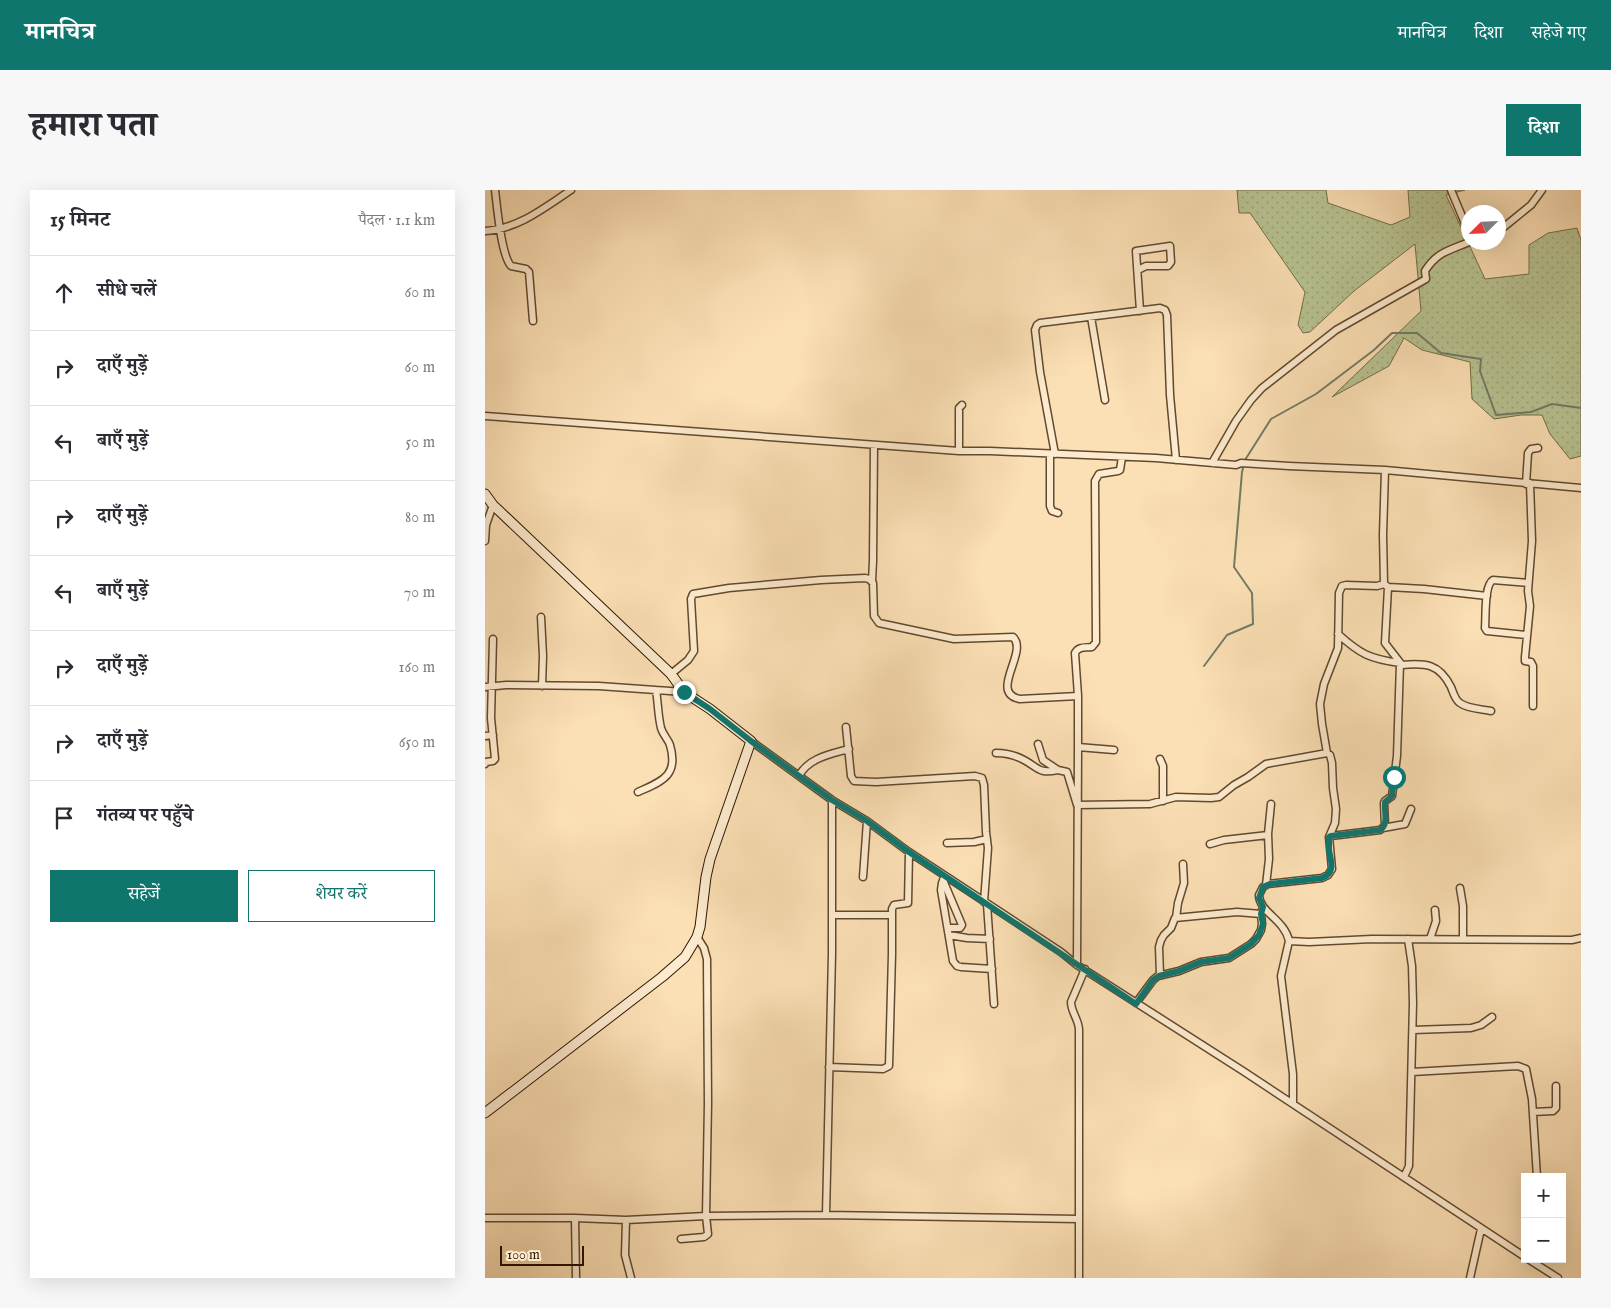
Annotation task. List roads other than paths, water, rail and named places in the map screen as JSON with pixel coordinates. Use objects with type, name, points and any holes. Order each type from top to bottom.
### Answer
[{"type":"street","points":[[495,190],[500,230],[509,264],[515,268],[526,269],[529,272],[533,321]]},
{"type":"street","points":[[485,231],[500,230],[522,221],[571,190]]},
{"type":"street","points":[[1451,190],[1461,214]]},
{"type":"street","points":[[1506,225],[1531,205],[1542,190]]},
{"type":"street","points":[[1213,463],[1236,421],[1262,388],[1336,330],[1391,297],[1426,279],[1425,271],[1431,261],[1438,255],[1461,245]]},
{"type":"street","points":[[1138,270],[1146,266],[1168,266],[1171,262],[1171,246],[1136,251],[1140,311]]},
{"type":"street","points":[[1058,513],[1052,511],[1050,506],[1052,454],[1040,372],[1036,327],[1040,323],[1160,308],[1165,310],[1167,314],[1176,460]]},
{"type":"street","points":[[1091,317],[1105,400]]},
{"type":"street","points":[[959,451],[959,408],[962,405]]},
{"type":"street","points":[[485,416],[959,451],[1122,457],[1236,465],[1241,462],[1385,470],[1581,488]]},
{"type":"street","points":[[874,445],[873,561],[871,581],[873,588],[873,616],[879,623],[954,639],[1013,637],[1017,640],[1018,648],[1008,686],[1014,698],[1077,696]]},
{"type":"street","points":[[1533,706],[1533,666],[1531,662],[1525,661],[1526,635],[1531,606],[1528,583],[1532,541],[1528,453],[1531,449],[1538,448]]},
{"type":"street","points":[[1077,965],[1078,747],[1075,653],[1077,649],[1092,647],[1096,642],[1095,481],[1099,474],[1120,470],[1122,457]]},
{"type":"street","points":[[1383,828],[1385,824],[1385,802],[1391,798],[1396,762],[1401,664],[1385,644],[1386,586],[1383,535],[1385,470]]},
{"type":"street","points":[[485,494],[493,505],[671,674],[684,692],[710,709],[832,800],[867,821],[944,878],[1061,952],[1077,965],[1136,1004],[1293,1103],[1521,1255]]},
{"type":"street","points":[[485,541],[486,525],[493,505]]},
{"type":"street","points":[[671,674],[695,652],[691,599],[693,594],[729,588],[807,581],[865,578],[871,581]]},
{"type":"street","points":[[1526,635],[1486,631],[1485,628],[1490,582],[1493,580],[1528,583]]},
{"type":"street","points":[[1266,885],[1322,878],[1328,875],[1332,869],[1329,837],[1335,823],[1336,803],[1331,758],[1327,753],[1321,724],[1320,704],[1324,684],[1338,648],[1339,593],[1342,586],[1346,584],[1386,586],[1487,596]]},
{"type":"street","points":[[541,617],[542,686]]},
{"type":"street","points":[[1338,634],[1367,656],[1374,659],[1401,664],[1420,664],[1437,669],[1447,679],[1459,703],[1491,711]]},
{"type":"street","points":[[485,764],[495,758],[488,687],[493,639]]},
{"type":"street","points":[[488,687],[599,686],[684,692]]},
{"type":"street","points":[[638,792],[663,780],[671,772],[673,766],[670,743],[664,735],[661,726],[656,690]]},
{"type":"street","points":[[846,727],[851,776],[857,782],[975,776],[982,778],[988,848],[985,903],[994,1004]]},
{"type":"street","points":[[485,736],[493,735]]},
{"type":"street","points":[[485,1114],[675,967],[685,957],[697,937],[710,860],[751,741]]},
{"type":"street","points":[[1038,744],[1043,760],[1058,770],[1067,772],[1077,805]]},
{"type":"street","points":[[1078,747],[1114,750]]},
{"type":"street","points":[[799,776],[806,766],[818,759],[849,749]]},
{"type":"street","points":[[996,753],[1018,757],[1047,772],[1058,770]]},
{"type":"street","points":[[1077,805],[1150,804],[1176,796],[1219,797],[1234,784],[1266,764],[1327,753]]},
{"type":"street","points":[[1160,759],[1163,766],[1163,800]]},
{"type":"street","points":[[826,1216],[832,915],[832,800]]},
{"type":"street","points":[[1136,1004],[1153,980],[1160,975],[1179,971],[1201,962],[1234,955],[1251,944],[1259,935],[1263,924],[1259,895],[1266,885],[1271,804]]},
{"type":"street","points":[[1331,836],[1380,830],[1405,824],[1411,809]]},
{"type":"street","points":[[863,878],[867,821]]},
{"type":"street","points":[[1210,844],[1224,840],[1268,834]]},
{"type":"street","points":[[947,843],[974,842],[987,839]]},
{"type":"street","points":[[829,1067],[883,1069],[889,1066],[892,906],[908,903],[909,852]]},
{"type":"street","points":[[1160,975],[1159,947],[1163,935],[1170,930],[1177,918],[1178,903],[1184,883],[1183,864]]},
{"type":"street","points":[[944,878],[941,890],[953,961],[957,966],[992,970]]},
{"type":"street","points":[[944,878],[963,925],[960,928],[948,928]]},
{"type":"street","points":[[1459,888],[1463,906],[1463,939]]},
{"type":"street","points":[[1177,918],[1262,910],[1282,925],[1286,931],[1289,941],[1281,976],[1293,1074],[1293,1103]]},
{"type":"street","points":[[1431,939],[1436,921],[1435,910]]},
{"type":"street","points":[[832,915],[892,915]]},
{"type":"street","points":[[949,936],[989,939]]},
{"type":"street","points":[[681,1240],[707,1236],[707,959],[704,948],[697,937]]},
{"type":"street","points":[[1289,941],[1372,939],[1571,940],[1581,938]]},
{"type":"street","points":[[1404,1177],[1409,1166],[1413,1030],[1413,986],[1408,939]]},
{"type":"street","points":[[1079,1278],[1079,1022],[1071,1002],[1085,969]]},
{"type":"street","points":[[1413,1030],[1471,1028],[1481,1025],[1492,1017]]},
{"type":"street","points":[[1412,1072],[1523,1067],[1527,1071],[1533,1112],[1537,1173]]},
{"type":"street","points":[[1533,1112],[1553,1111],[1556,1108],[1556,1086]]},
{"type":"street","points":[[485,1218],[625,1220],[706,1216],[826,1216],[1078,1219]]},
{"type":"street","points":[[575,1218],[576,1278]]},
{"type":"street","points":[[625,1220],[625,1255],[631,1278]]},
{"type":"street","points":[[1470,1278],[1481,1229]]},
{"type":"street","points":[[1539,1263],[1558,1278]]},
{"type":"waterway","points":[[1204,666],[1227,635],[1253,624],[1252,593],[1234,567],[1242,472],[1245,460],[1271,419],[1316,394],[1374,350],[1392,333],[1417,333],[1441,353],[1481,359],[1480,371],[1496,415],[1531,412],[1552,404],[1581,408]]}]
